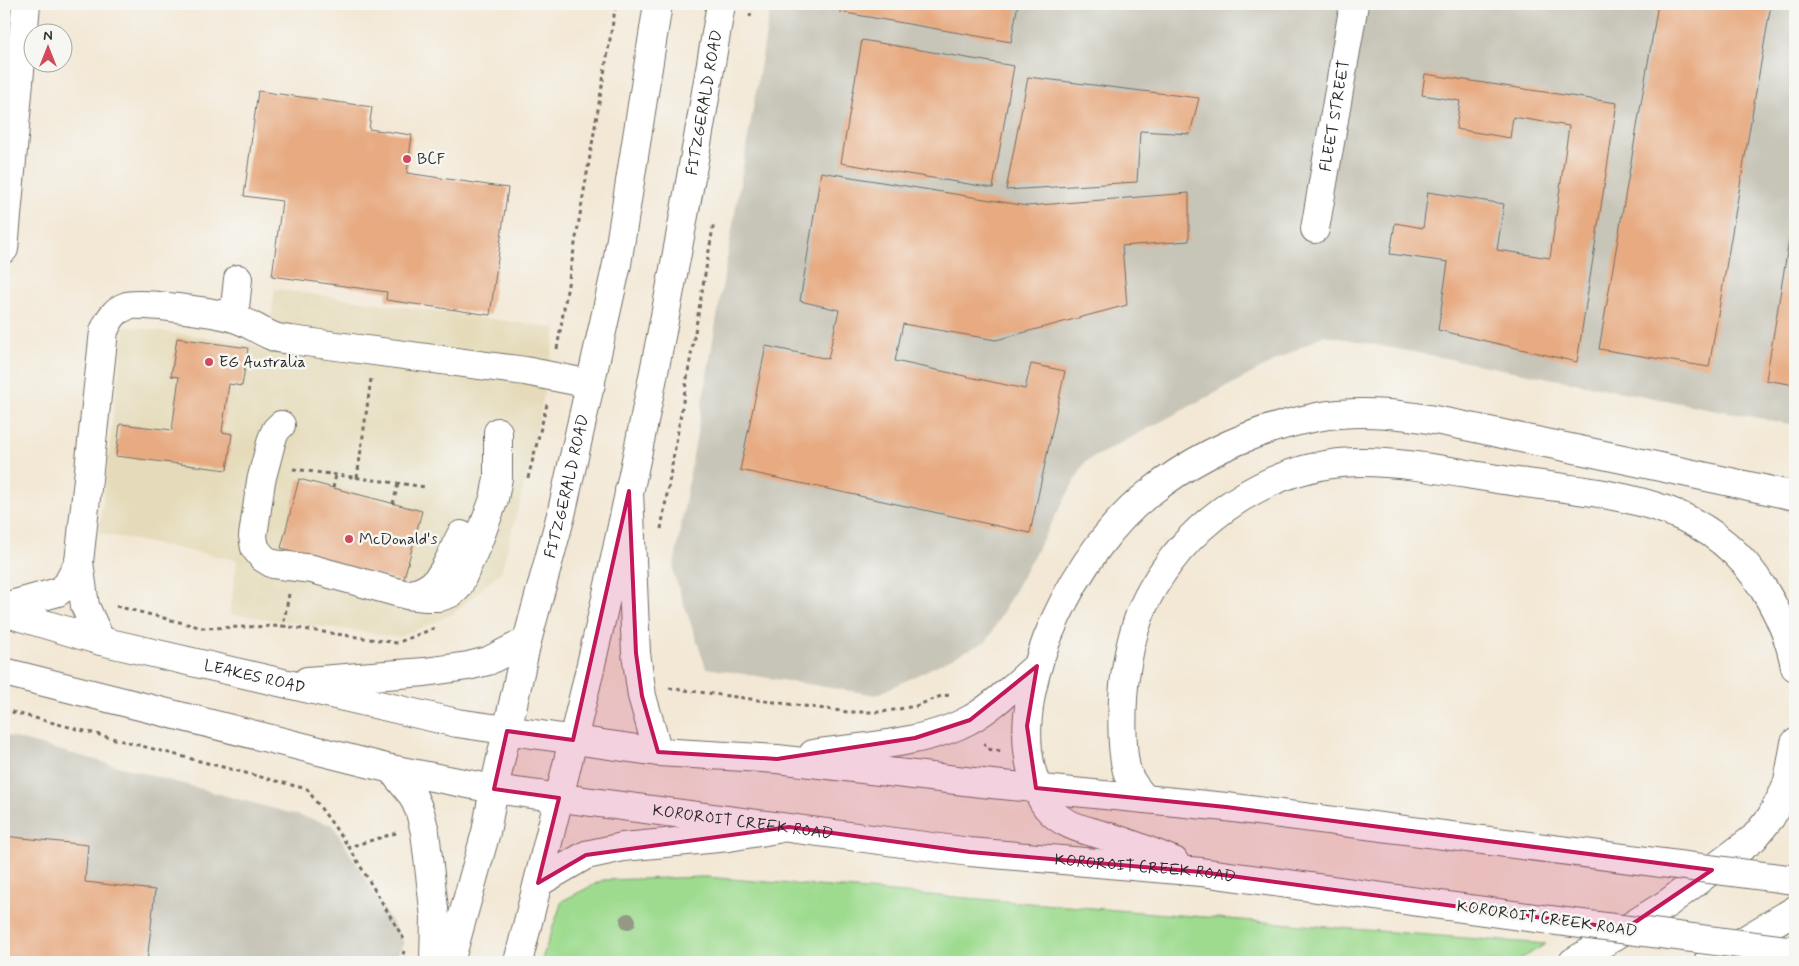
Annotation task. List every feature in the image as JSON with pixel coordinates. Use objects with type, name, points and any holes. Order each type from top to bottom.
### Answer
[{"type":"main road","points":[[4,249],[26,4]]},
{"type":"main road","name":"FITZGERALD ROAD","points":[[450,962],[486,832],[527,640],[561,515],[591,384],[617,264],[658,4]]},
{"type":"main road","name":"FITZGERALD ROAD","points":[[518,962],[573,740],[629,491],[659,347],[720,4]]},
{"type":"main road","name":"FLEET STREET","points":[[1315,229],[1354,4]]},
{"type":"main road","points":[[234,317],[238,279]]},
{"type":"main road","points":[[101,641],[82,598],[79,562],[104,331],[117,310],[128,305],[146,304],[234,317],[272,336],[552,376],[591,384]]},
{"type":"main road","points":[[1201,872],[1118,840],[1076,827],[1059,819],[1046,806],[1036,788],[1028,756],[1027,726],[1030,697],[1037,666],[1054,623],[1078,575],[1111,531],[1146,495],[1188,467],[1229,444],[1281,425],[1321,416],[1401,415],[1445,422],[1795,496]]},
{"type":"main road","points":[[281,425],[276,430],[272,439],[261,481],[253,536],[255,548],[263,558],[273,564],[312,569],[407,595],[429,588],[438,580],[479,501],[498,445]]},
{"type":"main road","points":[[1145,799],[1130,779],[1126,767],[1123,713],[1124,682],[1129,652],[1138,620],[1150,591],[1172,557],[1213,517],[1264,485],[1293,474],[1324,466],[1360,462],[1417,467],[1616,496],[1650,504],[1680,515],[1712,533],[1736,553],[1757,579],[1774,606],[1787,636],[1795,666]]},
{"type":"main road","points":[[629,491],[636,652],[642,696],[658,752]]},
{"type":"main road","points":[[4,607],[58,592],[67,585],[79,562]]},
{"type":"main road","name":"LEAKES ROAD","points":[[4,612],[101,641],[457,723],[507,731]]},
{"type":"main road","points":[[281,683],[425,672],[468,666],[488,661],[527,640]]},
{"type":"main road","points":[[777,760],[936,733],[970,720],[1016,685],[1037,666]]},
{"type":"main road","points":[[4,672],[391,769],[494,789]]},
{"type":"main road","points":[[507,731],[658,752],[777,760],[1226,807],[1795,880]]},
{"type":"main road","points":[[1573,962],[1668,902],[1754,838],[1771,817],[1782,796],[1788,782],[1795,743]]},
{"type":"main road","points":[[391,769],[414,796],[425,832],[435,918],[434,962]]},
{"type":"main road","name":"KOROROIT CREEK ROAD","points":[[494,789],[970,852],[1201,872],[1550,920],[1795,951]]},
{"type":"main road","points":[[538,883],[586,855],[623,847],[729,837],[789,827]]},
{"type":"main road","points":[[1708,962],[1795,910]]},
{"type":"path","points":[[528,480],[552,376],[616,4]]},
{"type":"path","points":[[749,23],[753,4]]},
{"type":"path","points":[[661,530],[716,215]]},
{"type":"path","points":[[357,478],[374,352]]},
{"type":"path","points":[[292,469],[426,487]]},
{"type":"path","points":[[332,488],[336,475]]},
{"type":"path","points":[[393,504],[398,484]]},
{"type":"path","points":[[283,626],[294,567]]},
{"type":"path","points":[[82,598],[203,628],[283,626],[397,643],[433,630],[440,625]]},
{"type":"path","points":[[667,679],[669,688],[848,712],[882,712],[916,706],[941,696],[951,695],[956,697],[987,749],[1028,756]]},
{"type":"path","points":[[4,710],[306,789],[348,847],[406,942],[406,936]]},
{"type":"path","points":[[348,847],[396,833]]},
{"type":"highlighted area","points":[[629,491],[636,653],[642,696],[658,752],[777,759],[915,738],[970,720],[1037,666],[1027,726],[1036,788],[1226,807],[1712,870],[1625,929],[1201,872],[970,852],[789,827],[586,855],[538,883],[559,798],[494,789],[507,731],[573,740]]},
{"type":"shaded area","points":[[771,4],[1795,4],[1795,425],[1324,335],[1085,462],[987,641],[876,695],[706,668],[673,572]]},
{"type":"shaded area","points":[[275,289],[556,328],[532,457],[501,572],[453,614],[399,637],[230,614],[237,560],[99,533],[124,326],[252,344],[266,353]]},
{"type":"shaded area","points":[[4,735],[333,825],[404,943],[393,962],[4,962]]},
{"type":"green space","points":[[705,877],[1546,944],[1515,962],[541,962],[562,901],[603,880]]},
{"type":"building","points":[[842,4],[1018,4],[1011,42],[840,12]]},
{"type":"building","points":[[1658,4],[1771,4],[1709,367],[1599,349]]},
{"type":"building","points":[[862,40],[1014,66],[993,188],[841,163]]},
{"type":"building","points":[[1425,74],[1617,103],[1577,362],[1438,330],[1448,262],[1390,254],[1395,223],[1423,228],[1428,192],[1504,204],[1497,250],[1550,258],[1569,126],[1513,117],[1510,138],[1456,129],[1460,101],[1422,95]]},
{"type":"building","points":[[1028,77],[1199,98],[1190,134],[1140,131],[1137,182],[1006,190]]},
{"type":"building","points":[[258,91],[372,107],[369,129],[412,135],[407,173],[508,188],[490,315],[386,300],[387,292],[272,276],[282,201],[244,196]]},
{"type":"building","points":[[821,172],[1027,206],[1189,193],[1189,241],[1122,246],[1127,305],[996,340],[903,324],[895,361],[1025,389],[1031,364],[1065,371],[1030,533],[740,470],[766,346],[828,359],[839,310],[800,301]]},
{"type":"building","points":[[1795,210],[1795,385],[1766,380]]},
{"type":"building","points":[[177,338],[248,348],[242,386],[229,384],[222,432],[232,434],[227,470],[116,456],[120,424],[172,430],[179,377],[171,376]]},
{"type":"building","name":"McDonald's","points":[[299,479],[422,511],[403,582],[281,548]]},
{"type":"building","points":[[4,836],[88,845],[85,882],[155,890],[147,962],[4,962]]},
{"type":"place","name":"BCF","points":[[407,159]]},
{"type":"place","name":"EG Australia","points":[[209,362]]},
{"type":"place","name":"McDonald's","points":[[349,539]]}]
